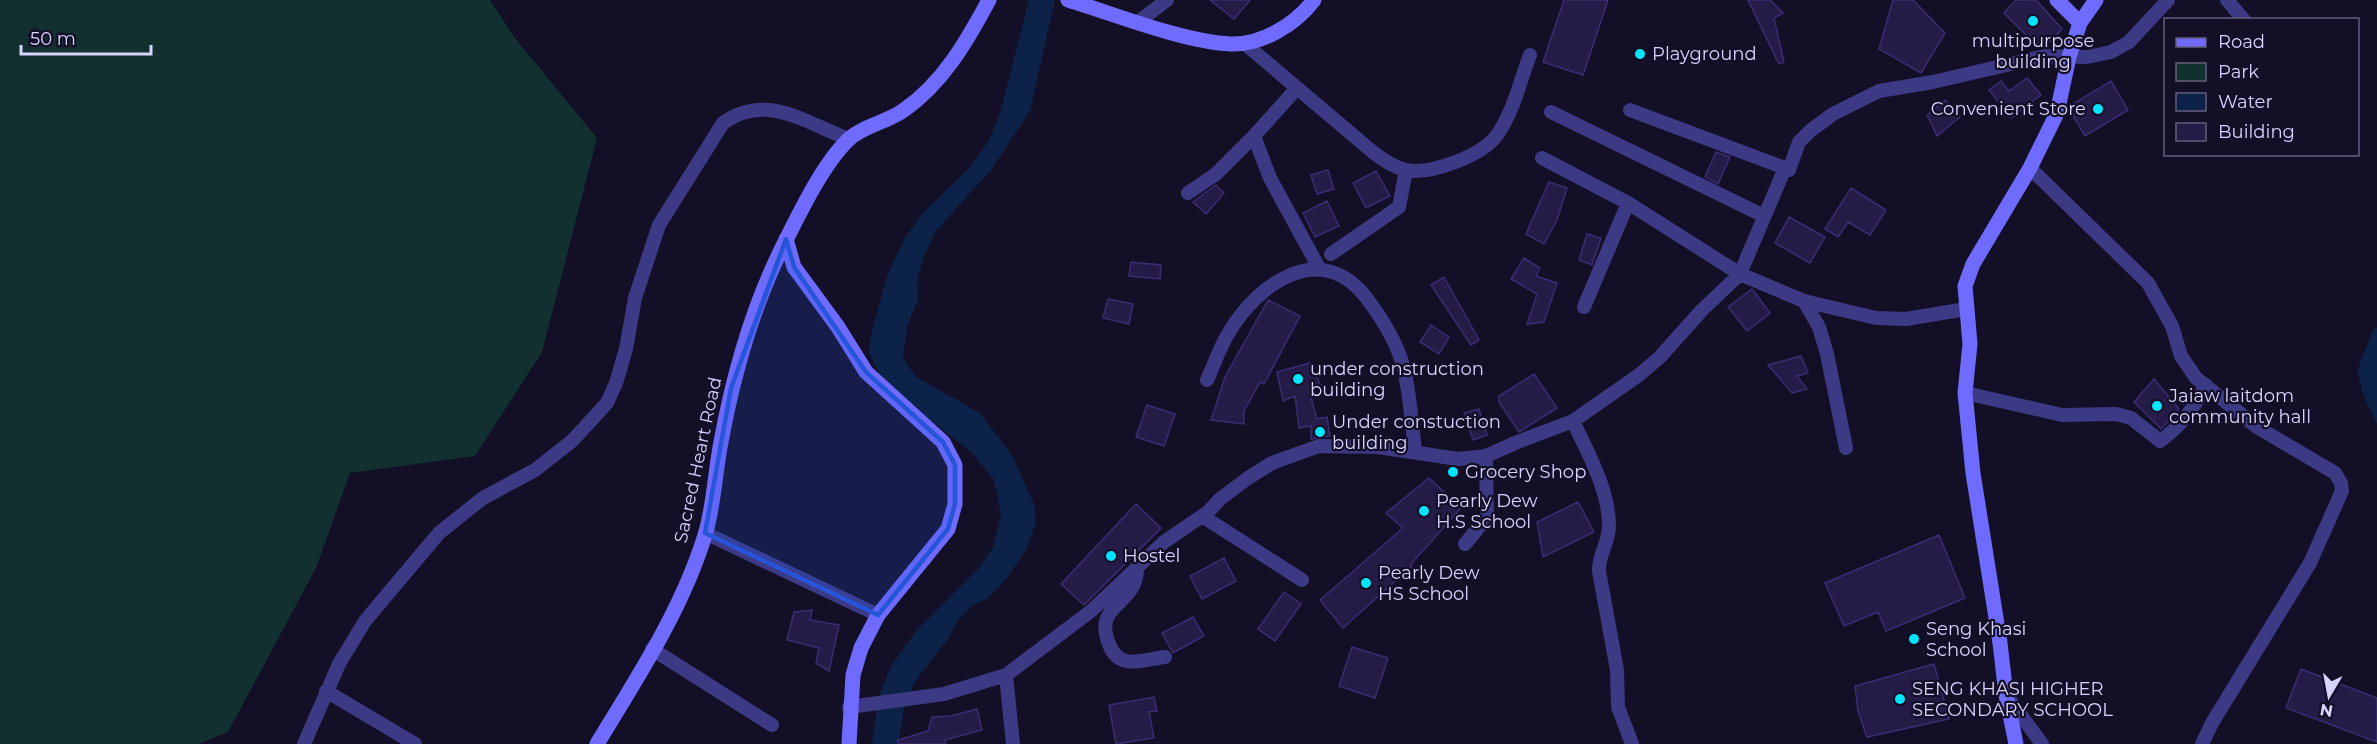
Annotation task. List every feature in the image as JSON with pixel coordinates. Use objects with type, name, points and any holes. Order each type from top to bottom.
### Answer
[{"type":"street","points":[[304,744],[339,664],[365,621],[439,533],[483,498],[535,470],[572,441],[607,403],[620,372],[635,298],[659,225],[723,123],[736,114],[752,109],[768,110],[792,114],[849,139],[904,111],[927,90],[949,67],[989,0]]},
{"type":"street","points":[[1068,0],[1202,39],[1244,43],[1278,32],[1314,0]]},
{"type":"street","points":[[1138,22],[1167,0]]},
{"type":"street","points":[[2057,0],[2080,23]]},
{"type":"street","points":[[2016,744],[2006,695],[1973,473],[1965,393],[1970,344],[1965,286],[1973,264],[2030,168],[2057,113],[2069,57],[2080,23],[2096,0]]},
{"type":"street","points":[[1630,110],[1790,170],[1799,142],[1810,131],[1833,114],[1879,91],[1933,82],[2044,56],[2087,57],[2111,52],[2129,42],[2168,0]]},
{"type":"street","points":[[2227,0],[2242,18]]},
{"type":"street","points":[[1244,43],[1389,165],[1406,170],[1423,171],[1473,155],[1487,146],[1497,135],[1507,117],[1530,55]]},
{"type":"street","points":[[1188,193],[1216,174],[1297,88]]},
{"type":"street","points":[[1551,112],[1764,216]]},
{"type":"street","points":[[1254,136],[1270,178],[1319,268]]},
{"type":"street","name":"Sacred Heart Road","points":[[597,744],[688,584],[705,532],[729,399],[741,351],[756,308],[786,239],[818,181],[849,139]]},
{"type":"street","points":[[1542,158],[1628,203],[1740,274],[1804,301],[1847,313],[1906,319],[1966,309]]},
{"type":"street","points":[[849,707],[944,694],[1006,675],[1091,611],[1164,542],[1272,463],[1319,446],[1415,451],[1458,459],[1486,456],[1515,442],[1573,421],[1639,375],[1660,357],[1702,310],[1740,274],[1785,168]]},
{"type":"street","points":[[2030,168],[2148,283],[2172,326],[2181,356],[2196,378],[2257,427],[2335,473],[2341,483],[2342,491],[2310,562],[2212,723],[2202,744]]},
{"type":"street","points":[[1331,254],[1399,207],[1406,170]]},
{"type":"street","points":[[1584,307],[1628,203]]},
{"type":"street","points":[[786,239],[794,267],[838,327],[866,372],[897,403],[923,422],[943,442],[955,465],[955,504],[948,529],[878,615],[855,666],[849,707],[849,744]]},
{"type":"street","points":[[1207,380],[1228,334],[1253,301],[1291,273],[1319,268],[1346,277],[1380,316],[1403,368],[1415,451]]},
{"type":"street","points":[[1804,301],[1819,327],[1846,448]]},
{"type":"street","points":[[1965,393],[2062,415],[2116,414],[2131,418],[2160,441],[2176,429],[2195,406],[2206,385]]},
{"type":"street","points":[[1573,421],[1603,487],[1609,527],[1604,553],[1599,561],[1599,571],[1617,670],[1618,706],[1632,744]]},
{"type":"street","points":[[1465,544],[1487,517],[1486,456]]},
{"type":"street","points":[[1202,516],[1302,580]]},
{"type":"street","points":[[705,532],[878,615]]},
{"type":"street","points":[[1137,567],[1135,586],[1107,615],[1103,631],[1113,656],[1119,660],[1127,662],[1166,657]]},
{"type":"street","points":[[652,649],[772,725]]},
{"type":"street","points":[[1006,675],[1013,744]]},
{"type":"street","points":[[326,692],[415,744]]},
{"type":"street","points":[[2006,695],[2042,744]]},
{"type":"highlighted area","points":[[786,239],[794,267],[866,372],[943,442],[955,465],[955,504],[948,529],[878,615],[705,533],[731,388]]},
{"type":"green space","points":[[0,0],[490,0],[514,37],[597,138],[542,352],[475,456],[350,473],[316,568],[228,732],[199,744],[0,744]]},
{"type":"water","points":[[1029,0],[1055,0],[1030,111],[991,170],[935,232],[917,280],[918,299],[907,327],[903,358],[915,376],[980,413],[1013,457],[1035,506],[1036,522],[1026,550],[1007,578],[988,598],[973,605],[959,619],[948,639],[916,680],[905,704],[898,744],[872,744],[879,696],[891,666],[916,631],[978,569],[993,547],[1001,515],[994,480],[972,453],[885,384],[869,353],[870,339],[887,276],[905,238],[921,215],[969,168],[988,142],[1000,113]]},
{"type":"water","points":[[2377,327],[2377,424],[2365,399],[2357,371],[2373,330]]},
{"type":"building","points":[[1210,0],[1250,0],[1234,19]]},
{"type":"building","points":[[1564,0],[1608,0],[1583,75],[1543,62]]},
{"type":"building","points":[[1748,0],[1770,0],[1783,13],[1774,18],[1784,62],[1779,64]]},
{"type":"building","points":[[1893,0],[1913,0],[1945,33],[1921,73],[1879,49]]},
{"type":"building","name":"multipurpose building","points":[[2016,0],[2036,0],[2062,29],[2045,47],[2039,48],[2004,13]]},
{"type":"building","points":[[2027,78],[2041,95],[2011,118],[1989,90],[2001,81],[2009,91]]},
{"type":"building","name":"Convenient Store","points":[[2111,81],[2128,110],[2085,136],[2068,107]]},
{"type":"building","points":[[1945,100],[1960,117],[1937,136],[1927,115]]},
{"type":"building","points":[[1716,152],[1730,157],[1718,184],[1705,177]]},
{"type":"building","points":[[1328,170],[1334,189],[1317,194],[1311,175]]},
{"type":"building","points":[[1376,171],[1390,196],[1366,208],[1353,183]]},
{"type":"building","points":[[1549,182],[1567,188],[1557,220],[1544,244],[1526,234]]},
{"type":"building","points":[[1216,185],[1224,193],[1206,214],[1193,202]]},
{"type":"building","points":[[1851,188],[1886,210],[1870,235],[1848,222],[1838,237],[1825,229]]},
{"type":"building","points":[[1327,201],[1339,226],[1315,237],[1303,213]]},
{"type":"building","points":[[1789,217],[1825,237],[1810,263],[1775,243]]},
{"type":"building","points":[[1587,234],[1601,238],[1592,265],[1579,260]]},
{"type":"building","points":[[1524,258],[1540,268],[1536,276],[1557,283],[1544,322],[1527,324],[1537,294],[1511,279]]},
{"type":"building","points":[[1131,262],[1161,265],[1160,279],[1129,276]]},
{"type":"building","points":[[1444,277],[1479,340],[1471,345],[1431,285]]},
{"type":"building","points":[[1752,289],[1770,313],[1747,331],[1728,307]]},
{"type":"building","points":[[1108,299],[1133,304],[1129,324],[1103,318]]},
{"type":"building","points":[[1268,300],[1300,316],[1264,384],[1260,382],[1244,411],[1244,424],[1211,420],[1225,377]]},
{"type":"building","points":[[1431,325],[1449,337],[1439,354],[1420,342]]},
{"type":"building","points":[[1801,356],[1808,373],[1797,376],[1807,389],[1792,393],[1768,365]]},
{"type":"building","points":[[1310,363],[1321,386],[1309,391],[1317,419],[1327,417],[1330,436],[1311,439],[1311,426],[1299,428],[1295,396],[1283,401],[1277,372]]},
{"type":"building","points":[[1534,374],[1557,408],[1519,432],[1499,402],[1499,396]]},
{"type":"building","name":"Jaiaw laitdom community hall","points":[[2154,379],[2179,409],[2161,429],[2134,402]]},
{"type":"building","points":[[1147,405],[1175,414],[1164,446],[1136,437]]},
{"type":"building","points":[[1479,409],[1487,435],[1473,440],[1464,413]]},
{"type":"building","points":[[1429,478],[1461,508],[1411,564],[1412,566],[1343,628],[1320,600],[1403,528],[1386,513]]},
{"type":"building","points":[[1578,502],[1594,532],[1543,557],[1537,522]]},
{"type":"building","name":"Hostel","points":[[1136,504],[1161,528],[1084,605],[1061,584]]},
{"type":"building","points":[[1939,535],[1965,598],[1886,631],[1878,612],[1844,626],[1825,583]]},
{"type":"building","points":[[1224,558],[1236,581],[1202,599],[1190,576]]},
{"type":"building","points":[[1284,592],[1301,604],[1275,641],[1258,629]]},
{"type":"building","points":[[812,610],[810,620],[839,625],[829,671],[816,663],[819,648],[787,640],[794,612]]},
{"type":"building","points":[[1193,617],[1204,636],[1173,653],[1162,633]]},
{"type":"building","points":[[1352,647],[1388,658],[1375,698],[1339,686]]},
{"type":"building","name":"SENG KHASI HIGHER SECONDARY SCHOOL","points":[[1934,664],[1949,719],[1867,737],[1858,711],[1855,686]]},
{"type":"building","points":[[2301,669],[2377,698],[2377,742],[2286,708]]},
{"type":"building","points":[[1154,697],[1157,711],[1149,712],[1154,738],[1116,744],[1109,705]]},
{"type":"building","points":[[977,709],[982,730],[945,740],[946,744],[898,744],[898,740],[928,731],[932,717],[951,716]]},
{"type":"place","name":"multipurpose building","points":[[2033,21]]},
{"type":"place","name":"Playground","points":[[1640,54]]},
{"type":"place","name":"Convenient Store","points":[[2098,109]]},
{"type":"place","name":"under construction building","points":[[1298,379]]},
{"type":"place","name":"Jaiaw laitdom community hall","points":[[2157,406]]},
{"type":"place","name":"Under constuction building","points":[[1320,432]]},
{"type":"place","name":"Grocery Shop","points":[[1453,472]]},
{"type":"place","name":"Pearly Dew H.S School","points":[[1424,511]]},
{"type":"place","name":"Hostel","points":[[1111,556]]},
{"type":"place","name":"Pearly Dew HS School","points":[[1366,583]]},
{"type":"place","name":"Seng Khasi School","points":[[1914,639]]},
{"type":"place","name":"SENG KHASI HIGHER SECONDARY SCHOOL","points":[[1900,699]]}]
